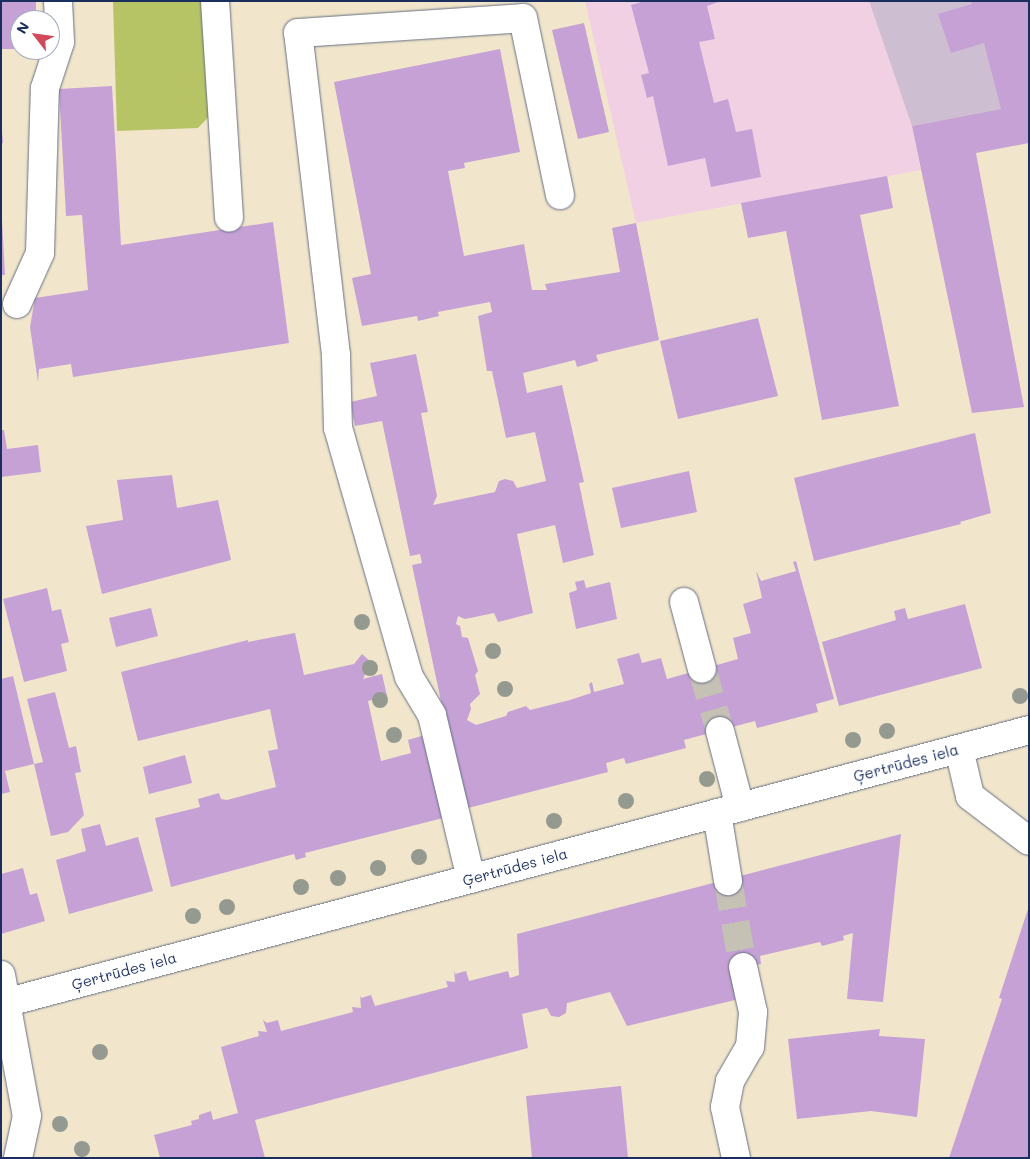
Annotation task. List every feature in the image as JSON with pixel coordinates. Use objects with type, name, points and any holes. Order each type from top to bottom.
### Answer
[{"type":"street","points":[[17,304],[40,253],[46,88],[60,42],[58,1]]},
{"type":"street","points":[[215,1],[229,218]]},
{"type":"street","points":[[471,879],[432,715],[409,677],[338,428],[336,355],[298,33],[522,18],[560,195]]},
{"type":"street","points":[[684,602],[702,669]]},
{"type":"street","points":[[720,730],[728,810],[728,881]]},
{"type":"street","name":"Ģertrūdes iela","points":[[5,1003],[1029,730]]},
{"type":"street","points":[[959,749],[970,796],[1029,841]]},
{"type":"street","points":[[736,1158],[725,1107],[730,1081],[750,1047],[754,1012],[744,967]]},
{"type":"street","points":[[1,976],[26,1116],[18,1158]]},
{"type":"shaded area","points":[[585,1],[869,1],[912,126],[921,170],[636,223]]},
{"type":"shaded area","points":[[869,1],[1029,1],[1029,104],[912,126]]},
{"type":"green space","points":[[113,1],[208,1],[215,110],[198,128],[117,131]]},
{"type":"building","points":[[1,1],[36,1],[36,10],[10,10],[10,49],[1,49]]},
{"type":"building","points":[[645,1],[721,1],[707,6],[715,39],[699,42],[714,103],[728,99],[736,132],[752,129],[761,177],[711,187],[705,158],[668,166],[653,96],[647,98],[641,75],[649,73],[631,5]]},
{"type":"building","points":[[971,1],[1029,1],[1029,143],[976,153],[1024,407],[972,413],[912,126],[1001,109],[984,43],[951,53],[938,14],[972,4]]},
{"type":"building","points":[[584,23],[609,132],[578,139],[552,30]]},
{"type":"building","points":[[500,49],[520,152],[464,163],[465,168],[448,171],[464,256],[524,244],[532,290],[547,290],[545,284],[620,272],[612,228],[636,223],[659,340],[596,355],[598,361],[577,367],[575,360],[523,373],[527,393],[562,385],[584,482],[579,483],[594,555],[563,563],[555,525],[517,534],[533,613],[498,622],[494,613],[465,619],[458,616],[456,624],[460,626],[462,637],[468,638],[478,671],[475,675],[480,694],[470,704],[471,709],[467,720],[476,725],[506,716],[508,712],[526,706],[530,710],[570,700],[591,693],[589,684],[592,682],[594,692],[624,684],[617,659],[639,653],[642,663],[661,658],[667,679],[738,659],[733,638],[751,633],[743,604],[762,598],[756,571],[761,581],[796,571],[793,562],[796,561],[834,699],[816,704],[818,712],[757,728],[755,721],[684,740],[686,748],[626,764],[624,758],[606,763],[608,772],[464,809],[412,565],[422,563],[420,554],[410,556],[382,421],[355,426],[350,402],[377,396],[370,363],[416,354],[428,412],[421,413],[437,496],[433,505],[495,492],[499,481],[505,479],[513,481],[517,488],[546,481],[535,432],[506,438],[492,371],[487,371],[478,316],[492,312],[490,302],[438,312],[439,316],[418,321],[417,316],[362,326],[352,278],[371,274],[334,82]]},
{"type":"building","points":[[112,86],[121,245],[273,222],[289,343],[73,377],[71,364],[39,369],[38,382],[30,327],[35,298],[88,290],[82,215],[66,216],[59,89]]},
{"type":"building","points":[[1,120],[3,143],[1,143]]},
{"type":"building","points":[[887,176],[893,208],[860,215],[899,406],[822,420],[786,231],[748,238],[741,203]]},
{"type":"building","points":[[1,202],[5,275],[1,275]]},
{"type":"building","points":[[758,318],[778,396],[678,419],[660,341]]},
{"type":"building","points":[[1,430],[4,430],[7,449],[38,445],[41,472],[1,477]]},
{"type":"building","points":[[975,433],[991,513],[960,522],[961,524],[814,561],[794,478]]},
{"type":"building","points":[[689,471],[697,512],[621,528],[612,488]]},
{"type":"building","points":[[172,475],[177,508],[218,500],[231,560],[102,594],[86,526],[123,520],[117,480]]},
{"type":"building","points":[[584,580],[586,588],[610,582],[617,619],[576,629],[569,593],[577,590],[575,582]]},
{"type":"building","points":[[47,588],[52,611],[61,609],[69,642],[61,644],[67,671],[24,682],[3,599]]},
{"type":"building","points":[[965,604],[982,668],[839,706],[822,642],[896,620],[894,611],[905,608],[908,619]]},
{"type":"building","points":[[151,608],[158,636],[116,647],[109,618]]},
{"type":"building","points":[[295,633],[304,675],[354,664],[362,654],[371,662],[363,679],[382,674],[387,696],[368,701],[381,761],[411,753],[408,740],[425,735],[447,817],[305,853],[306,857],[296,860],[294,854],[171,887],[155,818],[200,807],[198,799],[219,793],[221,799],[227,800],[276,787],[268,751],[278,749],[270,709],[138,741],[121,672],[248,640],[248,642]]},
{"type":"building","points":[[13,676],[34,764],[5,771],[10,792],[1,794],[1,679]]},
{"type":"building","points":[[55,692],[69,748],[76,746],[81,772],[75,773],[84,815],[68,832],[51,836],[34,764],[43,762],[27,699]]},
{"type":"building","points":[[185,755],[192,783],[149,794],[143,767]]},
{"type":"building","points":[[100,824],[106,846],[138,837],[153,891],[69,914],[56,860],[86,851],[81,829]]},
{"type":"building","points":[[901,834],[883,1002],[847,999],[853,933],[843,936],[844,940],[822,946],[820,942],[760,956],[761,964],[737,968],[735,1000],[627,1026],[610,992],[567,1003],[566,1013],[559,1017],[551,1016],[547,1008],[522,1014],[528,1048],[255,1120],[265,1158],[160,1158],[154,1135],[192,1125],[191,1121],[199,1119],[199,1115],[211,1111],[213,1120],[238,1113],[221,1047],[259,1036],[258,1031],[267,1032],[263,1020],[267,1023],[278,1020],[281,1031],[353,1012],[352,1007],[361,1008],[360,995],[361,998],[371,995],[375,1006],[448,987],[446,981],[455,982],[454,970],[455,974],[466,971],[469,981],[508,971],[510,978],[519,975],[517,934]]},
{"type":"building","points":[[23,868],[30,895],[37,893],[45,921],[1,934],[1,874]]},
{"type":"building","points":[[1029,906],[1029,1158],[949,1158],[1002,999],[999,998]]},
{"type":"building","points":[[880,1029],[879,1036],[925,1039],[917,1117],[871,1111],[797,1119],[788,1039]]},
{"type":"building","points":[[621,1086],[628,1158],[532,1158],[526,1096]]},
{"type":"tunnel","points":[[702,669],[720,731]]},
{"type":"tunnel","points":[[728,881],[743,967]]}]
